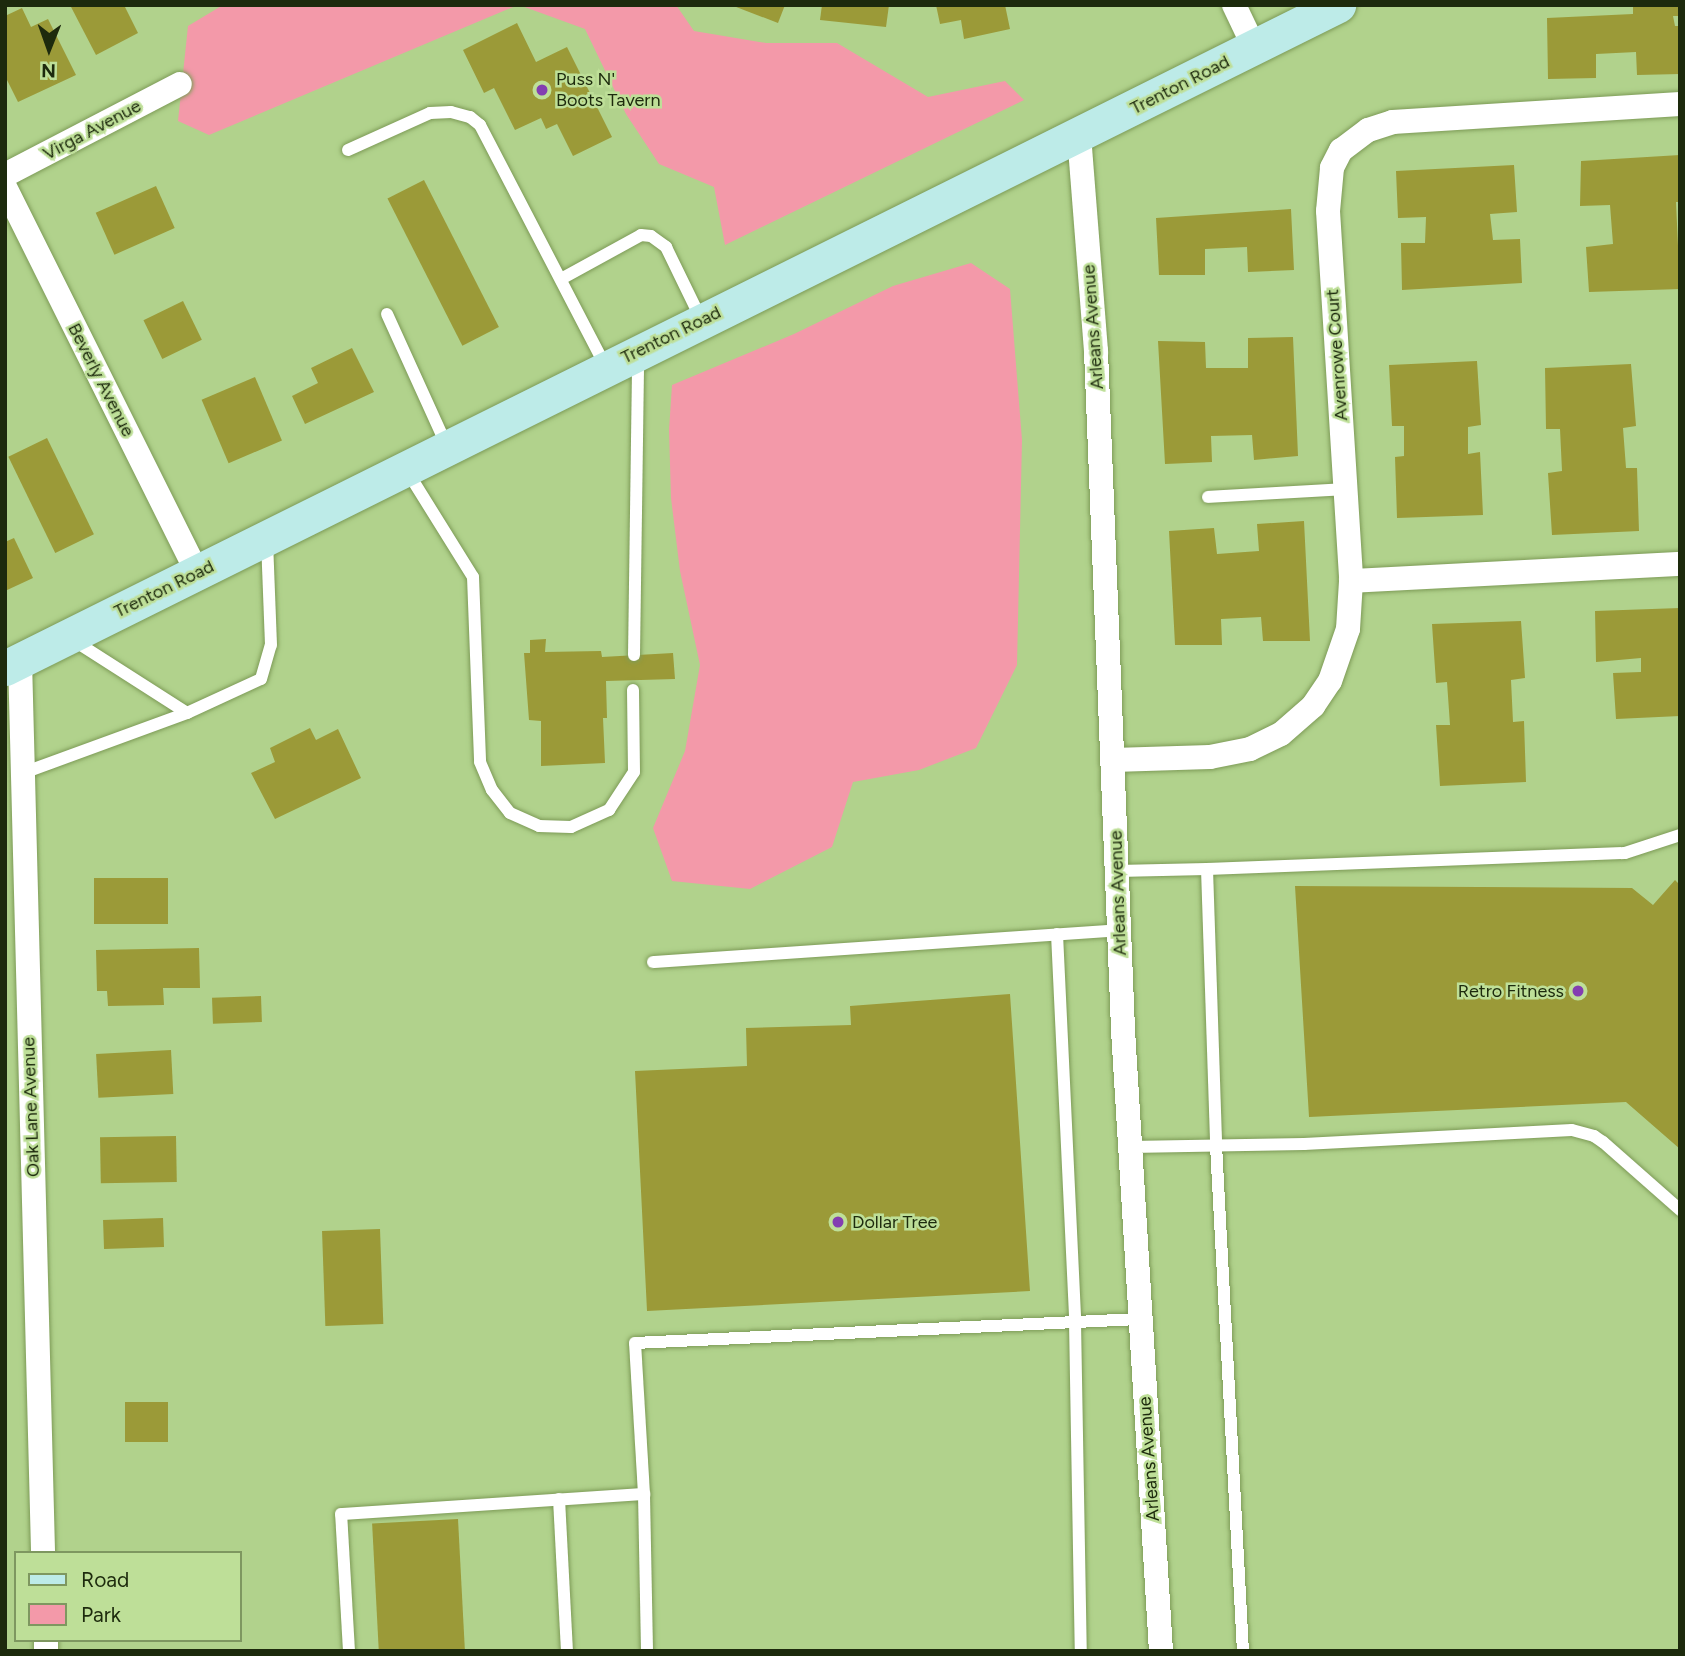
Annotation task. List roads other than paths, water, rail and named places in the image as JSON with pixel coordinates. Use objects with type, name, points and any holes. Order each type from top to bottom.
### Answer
[{"type":"main road","name":"Trenton Road","points":[[12,664],[701,319],[1338,5]]},
{"type":"street","points":[[1234,5],[1254,47]]},
{"type":"street","name":"Virga Avenue","points":[[5,175],[180,84]]},
{"type":"street","name":"Avenrowe Court","points":[[1114,760],[1210,757],[1250,749],[1282,734],[1313,706],[1330,681],[1348,629],[1351,581],[1328,212],[1332,168],[1347,143],[1368,130],[1393,122],[1680,104]]},
{"type":"street","name":"Arleans Avenue","points":[[1079,135],[1096,352],[1130,1147],[1161,1651]]},
{"type":"street","name":"Beverly Avenue","points":[[5,187],[197,572]]},
{"type":"street","points":[[1351,581],[1680,564]]},
{"type":"street","name":"Oak Lane Avenue","points":[[12,664],[23,774],[43,1551]]},
{"type":"lane","points":[[348,150],[430,113],[451,112],[470,117],[480,125],[606,367]]},
{"type":"lane","points":[[561,279],[641,235],[651,236],[666,247],[701,319]]},
{"type":"lane","points":[[387,314],[447,447]]},
{"type":"lane","points":[[634,654],[639,351]]},
{"type":"lane","points":[[405,468],[473,577],[480,762],[492,790],[510,813],[540,826],[572,827],[609,810],[635,772],[633,690]]},
{"type":"lane","points":[[1208,497],[1345,489]]},
{"type":"lane","points":[[23,774],[187,713],[261,678],[271,645],[267,537]]},
{"type":"lane","points":[[67,637],[187,713]]},
{"type":"lane","points":[[1117,871],[1625,853],[1680,835]]},
{"type":"lane","points":[[1207,869],[1216,1145],[1243,1651]]},
{"type":"lane","points":[[653,962],[1120,930]]},
{"type":"lane","points":[[1057,934],[1075,1321],[1081,1651]]},
{"type":"lane","points":[[1130,1147],[1423,1139],[1572,1130],[1603,1142],[1680,1210]]},
{"type":"lane","points":[[647,1651],[644,1494],[635,1343],[1139,1319]]},
{"type":"lane","points":[[349,1651],[341,1514],[644,1494]]},
{"type":"lane","points":[[559,1499],[567,1651]]},
{"type":"place","name":"Puss N' Boots Tavern","points":[[542,90]]},
{"type":"place","name":"Retro Fitness","points":[[1578,991]]},
{"type":"place","name":"Dollar Tree","points":[[838,1222]]}]
